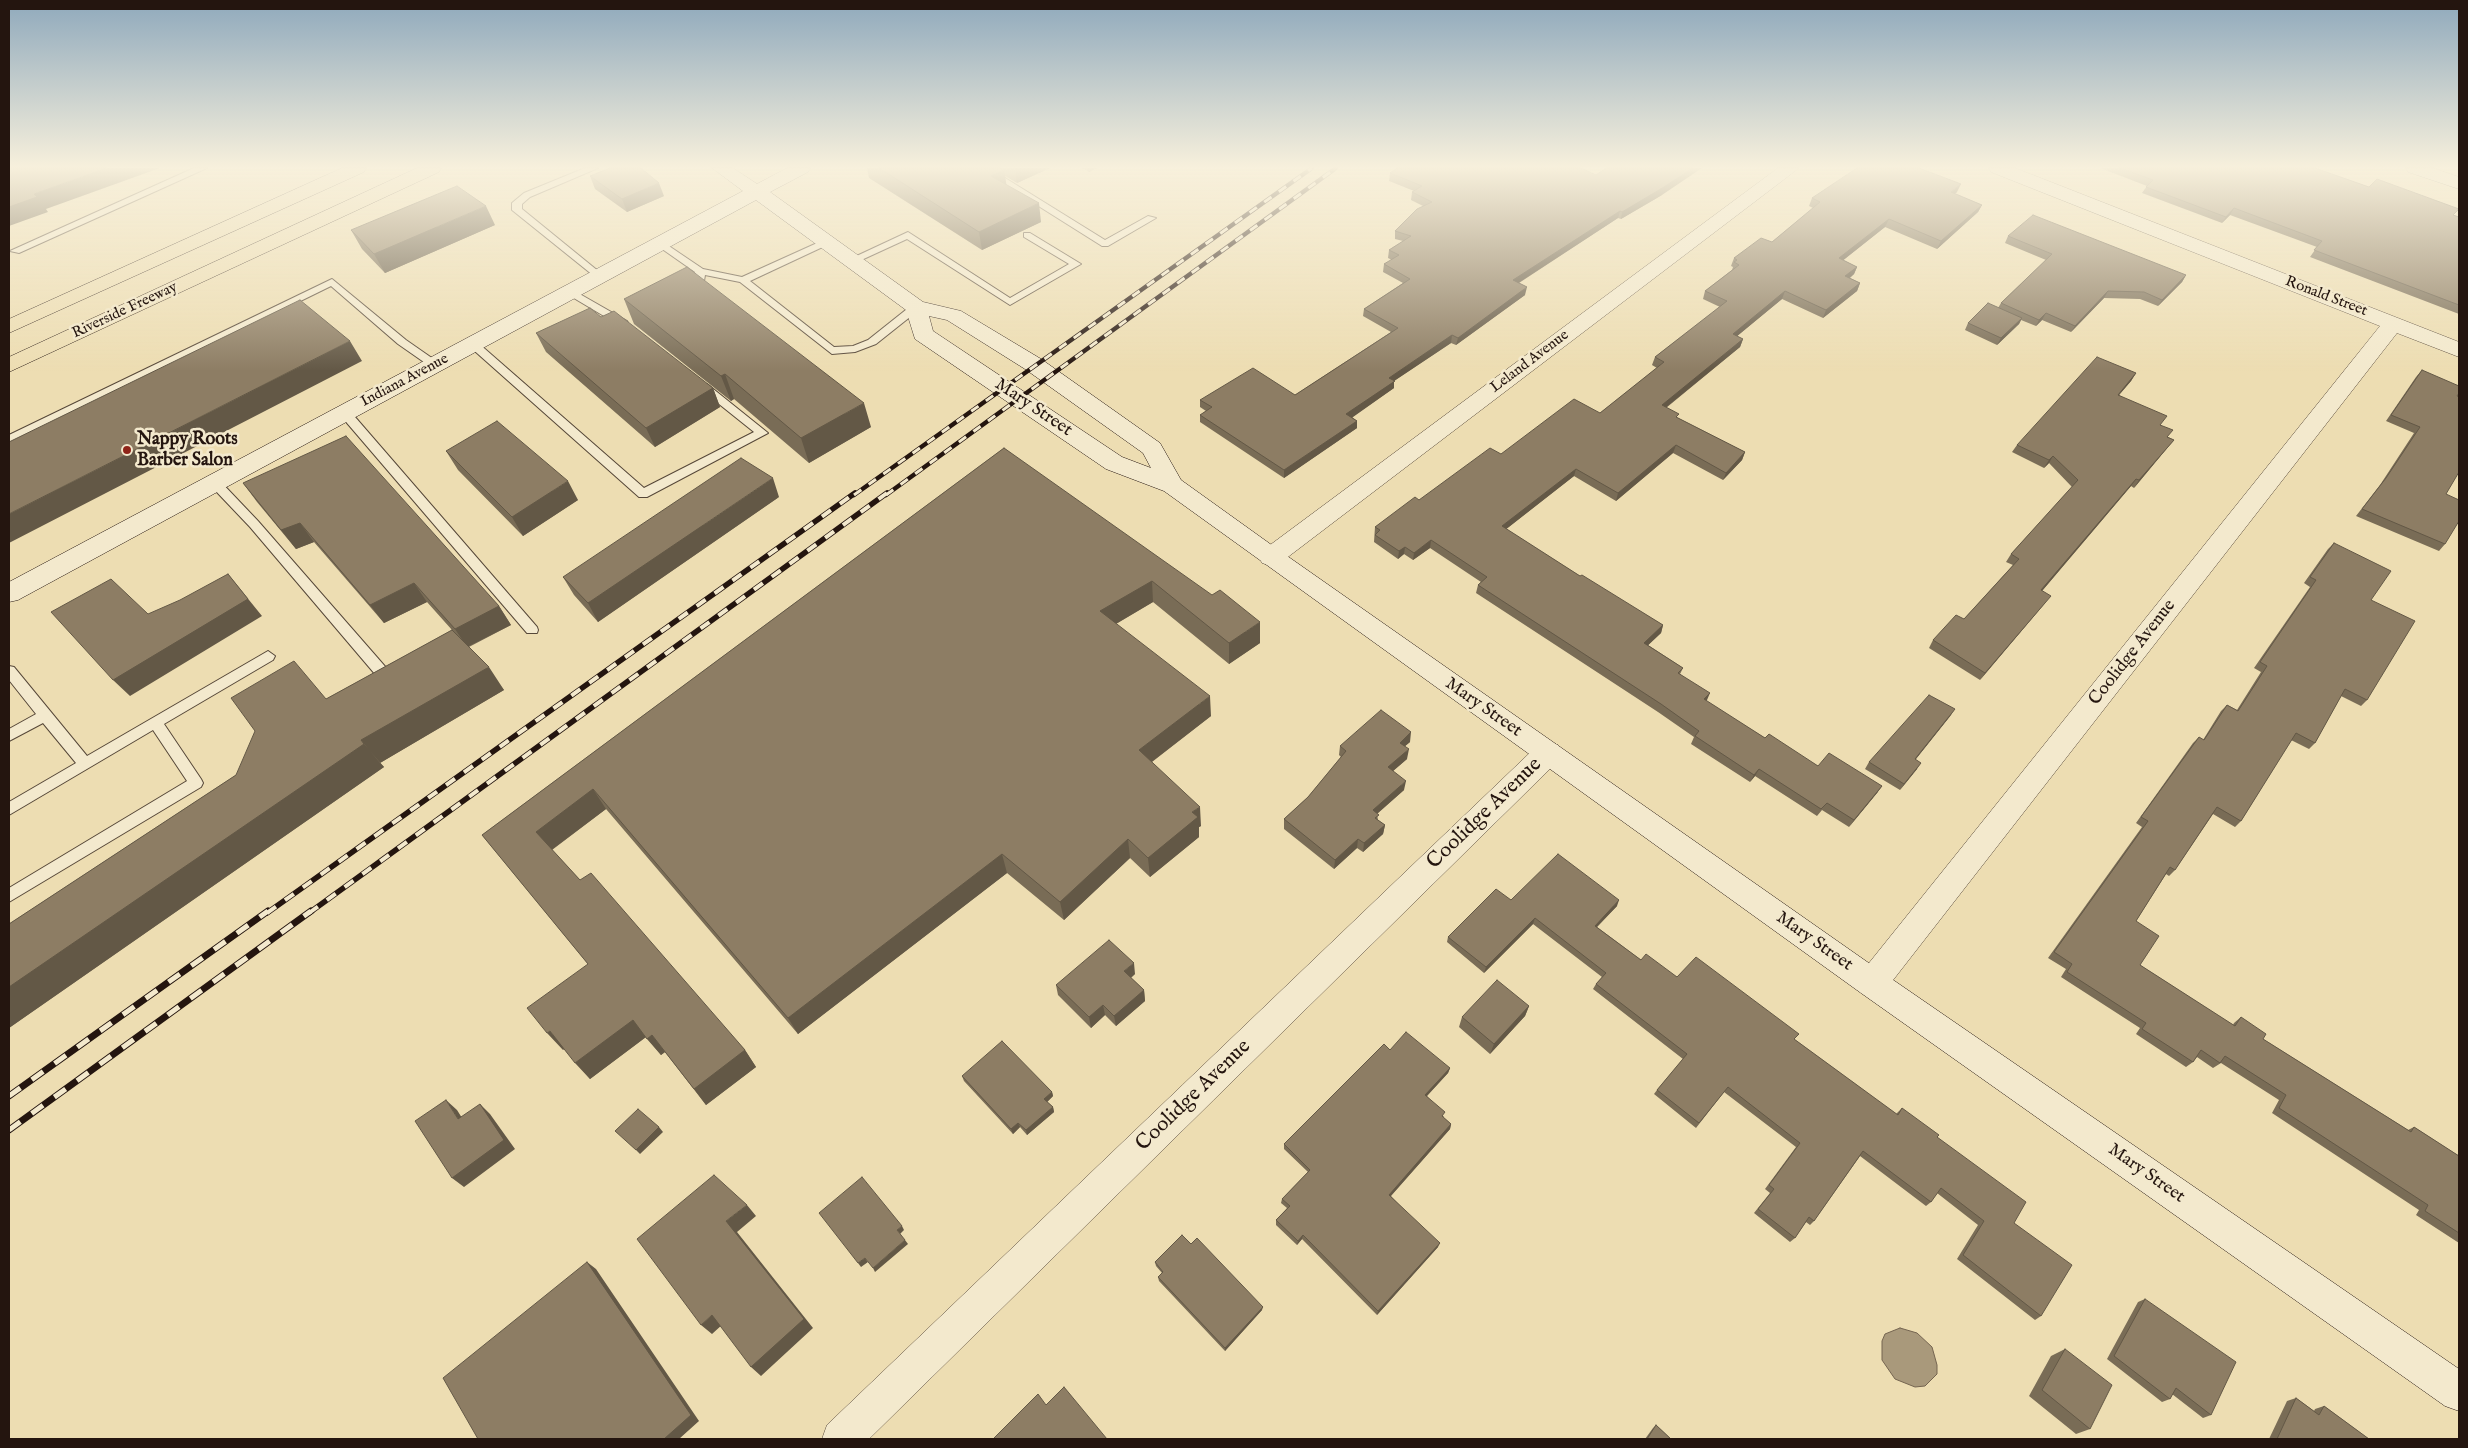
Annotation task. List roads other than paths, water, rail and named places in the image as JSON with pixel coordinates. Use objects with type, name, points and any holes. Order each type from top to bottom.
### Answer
[{"type":"highway","name":"Riverside Freeway","points":[[9,327],[209,236]]},
{"type":"highway","name":"Riverside Freeway","points":[[9,365],[287,236]]},
{"type":"street","name":"Indiana Avenue","points":[[9,593],[679,236]]},
{"type":"street","name":"Mary Street","points":[[817,236],[916,307],[954,315],[1033,364],[1152,448],[1172,484]]},
{"type":"street","name":"Leland Avenue","points":[[1271,557],[1700,236]]},
{"type":"street","name":"Ronald Street","points":[[2169,236],[2459,350]]},
{"type":"street","name":"Mary Street","points":[[916,307],[924,334],[1114,464],[1172,484],[1271,557],[1872,983],[2459,1392]]},
{"type":"street","name":"Coolidge Avenue","points":[[1872,983],[2393,324]]},
{"type":"street","name":"Coolidge Avenue","points":[[841,1439],[1548,754]]},
{"type":"lane","points":[[15,251],[50,236]]},
{"type":"lane","points":[[548,236],[599,277]]},
{"type":"lane","points":[[853,260],[907,236]]},
{"type":"lane","points":[[909,236],[1010,302],[1076,264],[1027,236]]},
{"type":"lane","points":[[1092,236],[1105,244],[1120,236]]},
{"type":"lane","points":[[743,280],[826,242]]},
{"type":"lane","points":[[660,244],[700,271],[743,280],[832,351],[855,349],[872,342],[916,307]]},
{"type":"lane","points":[[689,287],[702,277],[700,271]]},
{"type":"lane","points":[[9,440],[332,282],[402,342],[435,365]]},
{"type":"lane","points":[[571,292],[626,320],[632,331]]},
{"type":"lane","points":[[473,344],[643,494],[762,433],[693,379]]},
{"type":"lane","points":[[346,412],[532,630]]},
{"type":"lane","points":[[215,483],[254,524],[392,683]]},
{"type":"lane","points":[[9,810],[268,656]]},
{"type":"lane","points":[[12,680],[85,764]]},
{"type":"lane","points":[[9,736],[44,716]]},
{"type":"lane","points":[[9,896],[196,783],[156,723]]},
{"type":"railway","points":[[854,495],[1217,236]]},
{"type":"railway","points":[[886,495],[1243,236]]},
{"type":"railway","points":[[267,913],[855,493]]},
{"type":"railway","points":[[309,913],[887,493]]},
{"type":"railway","points":[[9,1096],[268,911]]},
{"type":"railway","points":[[9,1130],[311,911]]},
{"type":"place","name":"Nappy Roots Barber Salon","points":[[127,450]]}]
